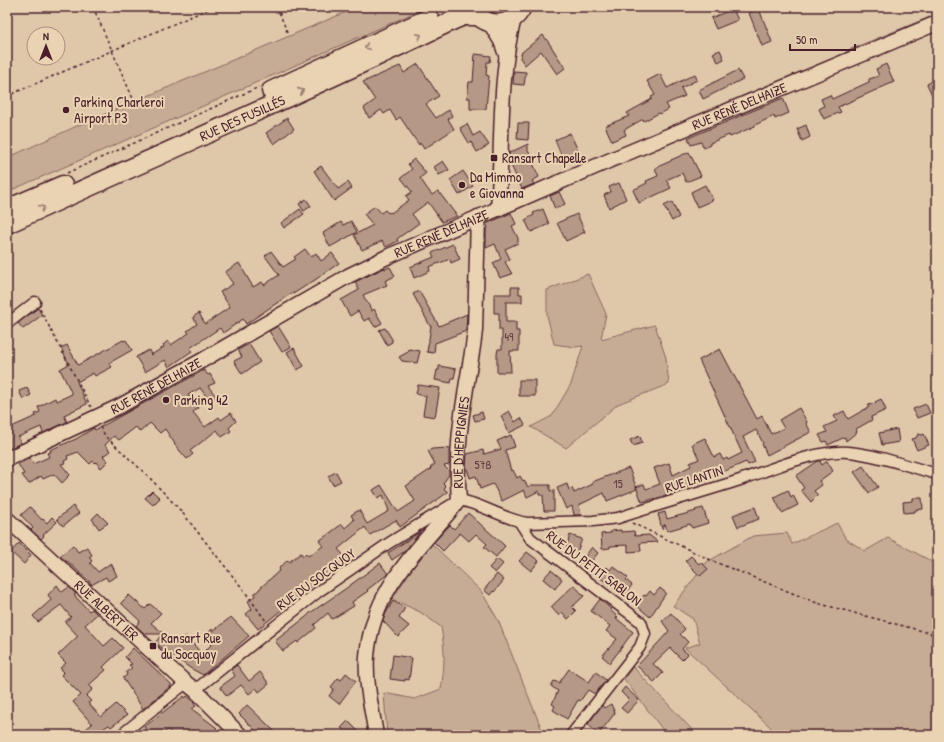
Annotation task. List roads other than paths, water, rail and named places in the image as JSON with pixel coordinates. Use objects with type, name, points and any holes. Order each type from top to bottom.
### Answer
[{"type":"highway","name":"RUE DES FUSILLÉS","points":[[7,209],[233,108],[453,7]]},
{"type":"highway","name":"RUE DES FUSILLÉS","points":[[7,224],[357,66],[454,20],[464,16],[479,15],[505,22],[518,12]]},
{"type":"street","points":[[498,209],[503,88],[508,44],[518,12]]},
{"type":"street","points":[[479,15],[501,41],[507,57]]},
{"type":"street","name":"RUE RENÉ DELHAIZE","points":[[7,460],[96,419],[172,378],[364,267],[478,217],[937,23]]},
{"type":"street","name":"RUE D'HEPPIGNIES","points":[[376,735],[367,658],[370,634],[378,611],[393,579],[459,500],[457,478],[459,440],[474,345],[478,217]]},
{"type":"street","points":[[7,324],[35,302]]},
{"type":"street","name":"RUE LANTIN","points":[[459,500],[484,506],[519,521],[568,523],[618,518],[791,463],[823,454],[838,452],[860,453],[937,474]]},
{"type":"street","name":"RUE DU SOCQUOY","points":[[121,735],[272,628],[318,592],[389,543],[459,500]]},
{"type":"street","name":"RUE ALBERT IER","points":[[7,519],[190,687],[240,735]]},
{"type":"street","name":"RUE DU PETIT SABLON","points":[[519,521],[530,538],[641,622],[645,634],[640,647],[571,735]]},
{"type":"place","name":"Parking Charleroi Airport P3","points":[[66,110]]},
{"type":"place","name":"Ransart Chapelle","points":[[494,158]]},
{"type":"place","name":"Da Mimmo e Giovanna","points":[[462,185]]},
{"type":"place","name":"Parking 42","points":[[166,400]]},
{"type":"place","name":"Ransart Rue du Socquoy","points":[[153,646]]}]
